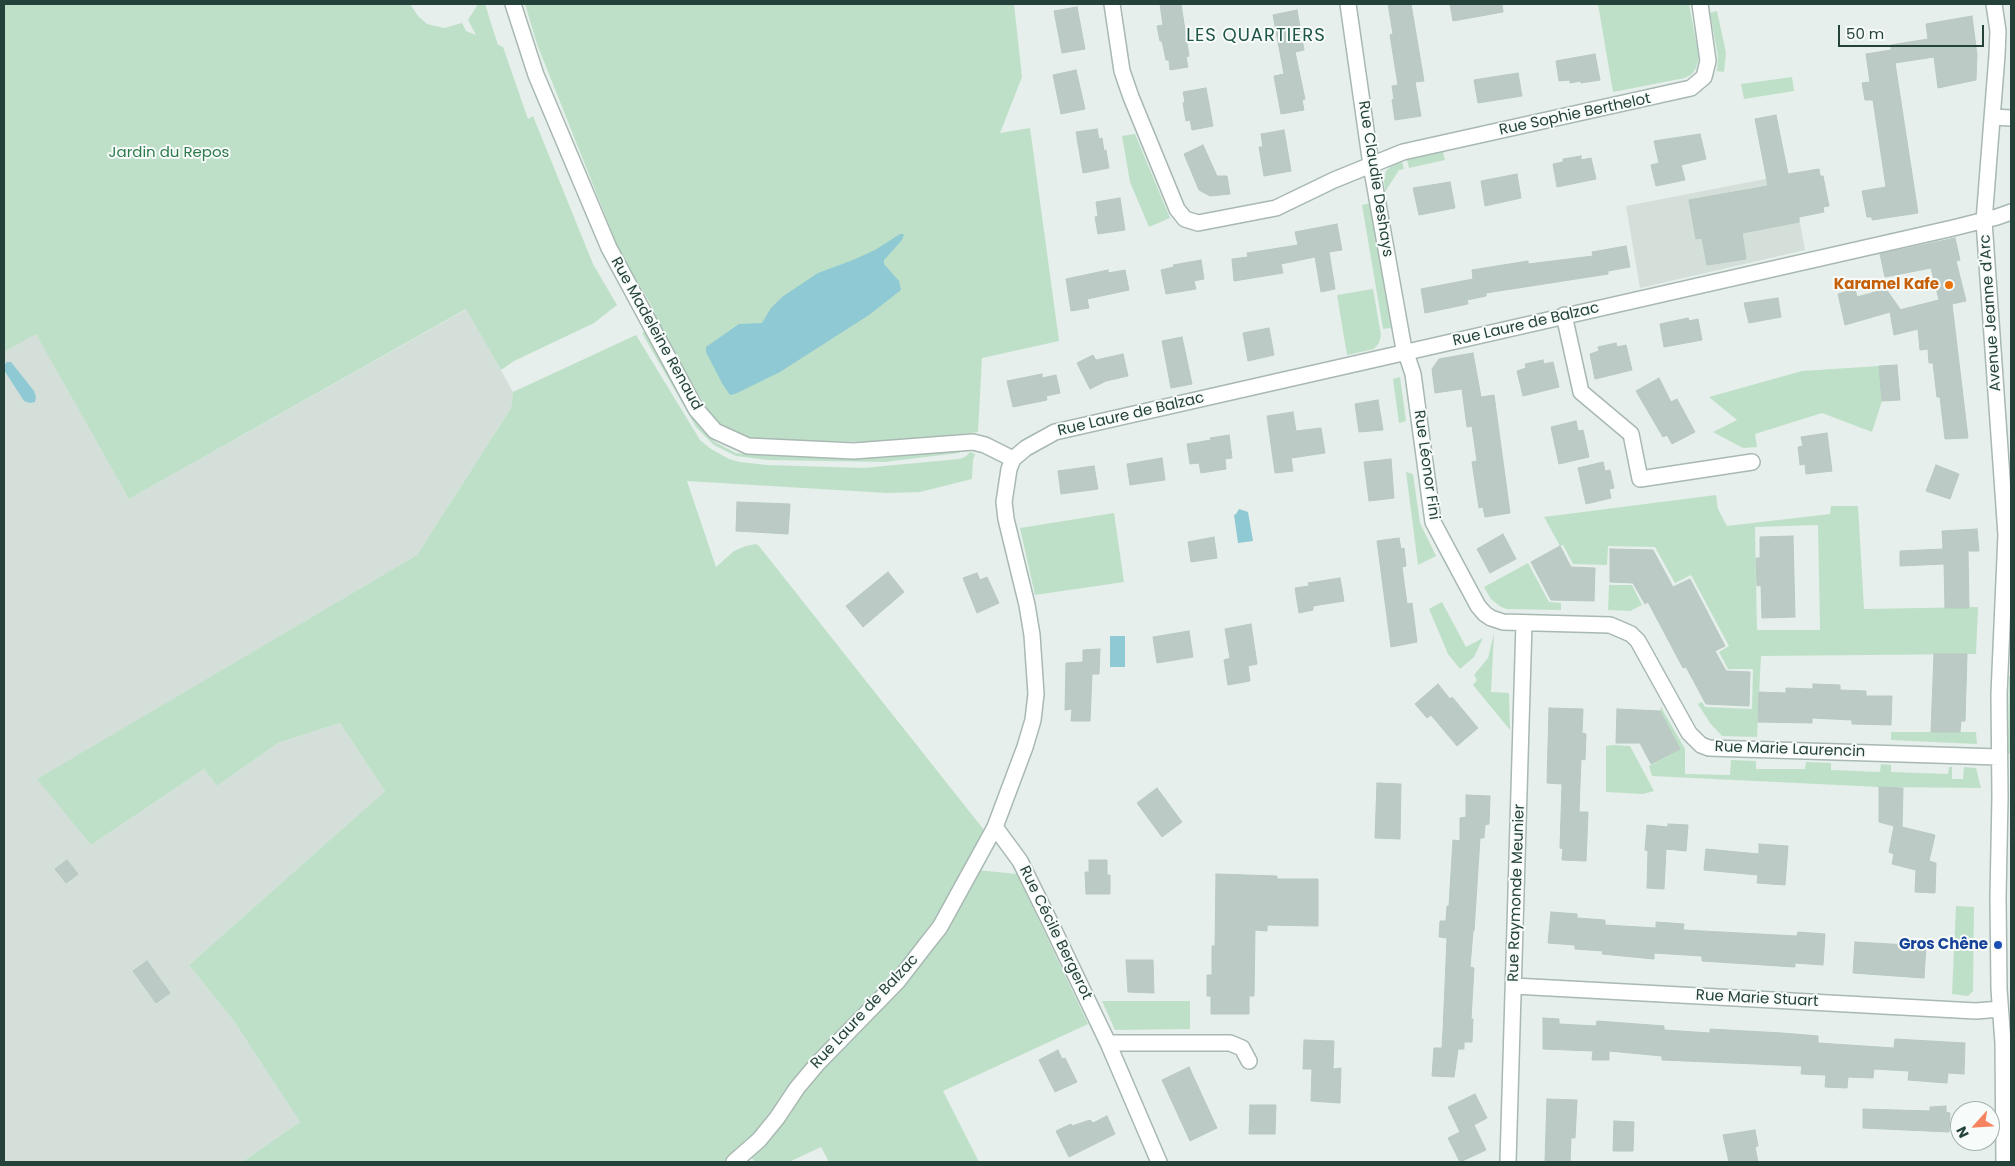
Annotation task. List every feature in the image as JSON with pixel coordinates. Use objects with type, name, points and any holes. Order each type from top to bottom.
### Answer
[{"type":"street","name":"Rue Madeleine Renaud","points":[[513,4],[536,75],[609,248],[696,409],[715,431],[748,446],[862,450],[973,442],[985,445],[1013,459]]},
{"type":"street","name":"Rue Sophie Berthelot","points":[[1112,4],[1125,82],[1177,209],[1185,219],[1198,223],[1276,208],[1403,152],[1691,88],[1704,77],[1708,61],[1700,4]]},
{"type":"street","name":"Rue Claudie Deshays","points":[[1348,4],[1371,165],[1405,353]]},
{"type":"street","name":"Avenue Jeanne d'Arc","points":[[1994,4],[1998,31],[1997,55],[1984,221],[2006,535],[1999,694],[1998,914],[2000,1009],[2003,1042],[2004,1162]]},
{"type":"street","points":[[1992,117],[2011,118]]},
{"type":"street","name":"Rue Laure de Balzac","points":[[734,1162],[759,1140],[818,1063],[898,981],[926,946],[940,927],[995,827],[1026,747],[1036,694],[1032,635],[1027,605],[1006,519],[1004,502],[1006,481],[1013,459],[1037,440],[1055,432],[1984,221],[2011,212]]},
{"type":"street","points":[[1564,315],[1581,392],[1631,434],[1640,479],[1752,462]]},
{"type":"street","name":"Rue Léonor Fini","points":[[1405,353],[1410,361],[1413,374],[1433,522],[1478,606],[1485,614],[1502,622],[1524,623]]},
{"type":"street","name":"Rue Marie Laurencin","points":[[1524,623],[1610,626],[1631,634],[1638,641],[1689,733],[1702,745],[1709,748],[2000,757]]},
{"type":"street","name":"Rue Raymonde Meunier","points":[[1508,1162],[1524,623]]},
{"type":"street","name":"Rue Cécile Bergerot","points":[[995,827],[1020,861],[1108,1043],[1159,1162]]},
{"type":"street","name":"Rue Marie Stuart","points":[[1514,986],[1976,1011],[2000,1009]]},
{"type":"street","points":[[1108,1043],[1230,1043],[1242,1048],[1249,1061]]},
{"type":"shaded area","points":[[1791,174],[1805,250],[1640,288],[1626,206]]},
{"type":"shaded area","points":[[467,309],[513,392],[511,408],[417,555],[38,779],[91,845],[204,769],[217,786],[278,743],[340,723],[385,791],[189,965],[233,1020],[300,1122],[242,1162],[4,1162],[4,352],[36,333],[129,499]]},
{"type":"green space","name":"Jardin du Repos","points":[[4,4],[410,4],[418,16],[427,24],[444,28],[462,23],[466,31],[476,35],[468,20],[478,4],[485,4],[498,45],[503,47],[528,119],[533,116],[593,264],[617,305],[594,323],[514,361],[501,370],[466,309],[129,499],[36,334],[4,352]]},
{"type":"green space","points":[[525,4],[1014,4],[1022,77],[1000,133],[1030,128],[1059,341],[982,358],[978,432],[902,441],[874,442],[756,440],[732,433],[721,425],[707,409],[665,337],[651,305],[619,250],[537,44]]},
{"type":"green space","points":[[1598,4],[1689,4],[1699,57],[1692,74],[1685,78],[1613,92]]},
{"type":"green space","points":[[1717,11],[1726,53],[1724,72],[1717,71],[1718,56],[1710,13]]},
{"type":"green space","points":[[1792,77],[1794,91],[1744,99],[1741,84]]},
{"type":"green space","points":[[1135,134],[1170,218],[1149,227],[1130,182],[1122,136]]},
{"type":"green space","points":[[1443,152],[1445,160],[1409,168],[1407,160]]},
{"type":"green space","points":[[1402,161],[1404,169],[1399,170],[1385,192],[1384,181],[1386,171],[1393,164]]},
{"type":"green space","points":[[1370,203],[1391,328],[1383,329],[1362,205]]},
{"type":"green space","points":[[1373,289],[1381,335],[1379,343],[1374,349],[1347,355],[1337,295]]},
{"type":"green space","points":[[644,332],[698,425],[715,442],[736,453],[768,456],[883,458],[963,449],[959,453],[884,462],[768,460],[736,456],[714,445],[696,427],[642,333]]},
{"type":"green space","points":[[636,335],[700,440],[729,459],[767,465],[863,468],[959,459],[965,457],[970,452],[975,454],[972,479],[920,492],[887,493],[687,481],[716,567],[734,551],[756,544],[759,546],[984,830],[969,862],[927,936],[775,1113],[727,1162],[242,1162],[300,1122],[233,1020],[189,965],[385,791],[340,723],[278,743],[217,786],[204,769],[91,845],[37,779],[417,555],[511,408],[513,392]]},
{"type":"green space","points":[[1879,366],[1882,401],[1872,432],[1822,413],[1755,434],[1757,447],[1743,448],[1713,432],[1737,420],[1709,397],[1802,371]]},
{"type":"green space","points":[[1400,377],[1406,421],[1399,423],[1393,379]]},
{"type":"green space","points":[[1406,472],[1413,474],[1420,523],[1436,556],[1418,565]]},
{"type":"green space","points":[[1716,495],[1718,509],[1727,526],[1830,514],[1831,506],[1858,506],[1864,609],[1978,607],[1976,654],[1761,656],[1757,737],[1722,736],[1710,723],[1698,704],[1702,702],[1705,707],[1752,709],[1753,669],[1728,669],[1719,652],[1729,646],[1691,575],[1675,583],[1655,547],[1608,546],[1607,565],[1573,564],[1563,545],[1560,546],[1544,517]],"holes":[[[1818,525],[1820,630],[1757,630],[1755,527]]]},
{"type":"green space","points":[[1114,513],[1124,582],[1035,595],[1020,528]]},
{"type":"green space","points":[[1528,563],[1549,602],[1561,603],[1561,610],[1507,609],[1491,599],[1484,587]]},
{"type":"green space","points":[[1609,585],[1632,585],[1642,605],[1630,611],[1608,610]]},
{"type":"green space","points":[[1442,602],[1466,647],[1483,638],[1474,657],[1460,669],[1448,654],[1429,609]]},
{"type":"green space","points":[[1494,633],[1491,692],[1509,693],[1510,730],[1473,685],[1477,680],[1474,675],[1488,658]]},
{"type":"green space","points":[[2009,676],[2011,676],[2011,754],[2008,753]]},
{"type":"green space","points":[[1661,707],[1685,749],[1685,774],[1730,775],[1731,760],[1756,761],[1756,769],[1805,769],[1806,762],[1831,763],[1831,770],[1880,772],[1881,764],[1891,765],[1891,772],[1948,774],[1949,767],[1952,767],[1952,779],[1963,779],[1964,767],[1976,768],[1981,788],[1879,787],[1652,776],[1649,766],[1680,749],[1660,711]]},
{"type":"green space","points":[[1891,732],[1976,732],[1977,744],[1891,740]]},
{"type":"green space","points":[[1606,746],[1630,746],[1654,791],[1643,794],[1606,792]]},
{"type":"green space","points":[[977,870],[1017,874],[1088,1024],[943,1091],[979,1162],[829,1162],[821,1147],[789,1162],[755,1162],[752,1158],[779,1128],[805,1089],[905,986],[963,899]]},
{"type":"green space","points":[[1956,906],[1974,907],[1973,991],[1968,996],[1952,994]]},
{"type":"green space","points":[[1102,1001],[1190,1001],[1190,1029],[1115,1030]]},
{"type":"water","points":[[900,234],[904,234],[902,240],[884,260],[884,264],[899,281],[901,290],[869,315],[780,372],[730,395],[706,352],[706,347],[739,324],[762,323],[771,308],[782,297],[818,273],[875,250]]},
{"type":"water","points":[[7,362],[11,362],[34,391],[35,402],[24,401],[4,370],[4,365]]},
{"type":"water","points":[[1239,509],[1248,512],[1253,541],[1238,543],[1234,515]]},
{"type":"water","points":[[1110,636],[1125,636],[1125,667],[1110,667]]},
{"type":"building","points":[[1160,4],[1181,4],[1189,56],[1186,57],[1188,67],[1170,70],[1169,60],[1166,60],[1157,26],[1163,25]]},
{"type":"building","points":[[1388,4],[1411,4],[1424,81],[1415,82],[1421,116],[1395,120],[1392,86],[1398,85],[1390,35],[1393,34]]},
{"type":"building","points":[[1450,4],[1502,4],[1503,12],[1453,21]]},
{"type":"building","points":[[1077,7],[1085,49],[1062,53],[1054,11]]},
{"type":"building","points":[[1297,10],[1304,50],[1295,52],[1305,99],[1302,100],[1304,110],[1281,114],[1274,76],[1284,74],[1273,15]]},
{"type":"building","points":[[1972,16],[1977,55],[1976,80],[1938,88],[1934,57],[1895,63],[1918,213],[1872,220],[1872,217],[1867,217],[1862,191],[1886,187],[1873,100],[1865,100],[1862,83],[1870,82],[1866,54],[1891,50],[1891,45],[1928,39],[1926,24]]},
{"type":"building","points":[[1595,54],[1600,80],[1581,83],[1581,81],[1570,83],[1570,80],[1559,81],[1556,61]]},
{"type":"building","points":[[1076,70],[1085,109],[1061,114],[1053,75]]},
{"type":"building","points":[[1518,73],[1522,96],[1478,103],[1474,80]]},
{"type":"building","points":[[1206,88],[1213,126],[1192,130],[1190,120],[1186,121],[1183,92]]},
{"type":"building","points":[[1776,115],[1788,174],[1819,169],[1820,176],[1823,176],[1829,206],[1823,207],[1824,212],[1799,217],[1799,222],[1742,233],[1746,259],[1707,265],[1702,238],[1696,239],[1689,200],[1768,186],[1755,119]]},
{"type":"building","points":[[1097,129],[1099,139],[1102,138],[1104,151],[1106,150],[1109,168],[1083,173],[1076,132]]},
{"type":"building","points":[[1284,130],[1291,171],[1264,176],[1259,147],[1263,147],[1261,134]]},
{"type":"building","points":[[1700,134],[1706,159],[1681,165],[1685,180],[1656,186],[1651,165],[1659,163],[1654,141]]},
{"type":"building","points":[[1203,145],[1217,176],[1227,176],[1230,194],[1210,196],[1199,190],[1184,154]]},
{"type":"building","points":[[1581,156],[1581,160],[1591,158],[1596,179],[1557,187],[1553,164],[1563,162],[1563,159]]},
{"type":"building","points":[[1517,174],[1521,198],[1485,206],[1481,181]]},
{"type":"building","points":[[1450,182],[1455,208],[1419,215],[1413,188]]},
{"type":"building","points":[[1120,198],[1125,230],[1098,234],[1095,217],[1098,216],[1096,202]]},
{"type":"building","points":[[1337,224],[1342,250],[1329,252],[1335,289],[1321,292],[1315,257],[1281,264],[1283,273],[1234,281],[1232,259],[1248,257],[1247,253],[1298,245],[1295,232]]},
{"type":"building","points":[[1955,238],[1960,260],[1956,261],[1966,301],[1952,304],[1968,438],[1945,439],[1940,397],[1937,397],[1933,363],[1929,363],[1928,349],[1920,350],[1918,329],[1894,335],[1890,312],[1845,325],[1838,294],[1855,289],[1857,297],[1886,289],[1900,309],[1895,311],[1939,300],[1931,268],[1885,277],[1880,254]]},
{"type":"building","points":[[1626,246],[1630,267],[1608,271],[1608,274],[1486,293],[1486,296],[1467,300],[1468,304],[1425,313],[1421,289],[1473,279],[1472,270],[1528,261],[1528,264],[1593,256],[1592,252]]},
{"type":"building","points":[[1201,260],[1204,279],[1194,281],[1196,289],[1166,294],[1161,270],[1174,267],[1173,265]]},
{"type":"building","points":[[1108,270],[1108,273],[1125,270],[1129,290],[1087,299],[1089,308],[1071,311],[1066,279]]},
{"type":"building","points":[[1778,298],[1781,317],[1749,323],[1744,303]]},
{"type":"building","points":[[1688,318],[1689,321],[1698,319],[1702,340],[1664,347],[1660,324]]},
{"type":"building","points":[[1269,328],[1274,355],[1248,361],[1243,333]]},
{"type":"building","points":[[1182,337],[1192,384],[1171,388],[1162,341]]},
{"type":"building","points":[[1616,343],[1617,347],[1626,345],[1632,370],[1595,379],[1590,354],[1599,351],[1598,347]]},
{"type":"building","points":[[1473,353],[1481,397],[1494,395],[1510,513],[1485,517],[1483,507],[1479,508],[1472,462],[1477,461],[1472,426],[1467,427],[1462,389],[1435,393],[1432,369],[1439,359]]},
{"type":"building","points":[[1123,354],[1128,376],[1106,381],[1090,389],[1077,363],[1093,355],[1096,360]]},
{"type":"building","points":[[1543,360],[1544,364],[1553,362],[1559,387],[1523,396],[1517,371],[1526,368],[1525,364]]},
{"type":"building","points":[[1897,365],[1900,400],[1882,401],[1879,366]]},
{"type":"building","points":[[1042,374],[1042,378],[1056,375],[1060,393],[1046,396],[1047,400],[1013,407],[1007,381]]},
{"type":"building","points":[[1659,378],[1671,402],[1677,399],[1695,432],[1672,444],[1667,435],[1663,437],[1636,391]]},
{"type":"building","points":[[1378,400],[1383,430],[1359,432],[1355,404]]},
{"type":"building","points":[[1293,412],[1296,431],[1321,428],[1325,453],[1291,458],[1293,471],[1275,473],[1267,416]]},
{"type":"building","points":[[1576,421],[1578,431],[1583,430],[1589,457],[1559,464],[1551,427]]},
{"type":"building","points":[[1827,433],[1832,471],[1806,474],[1805,464],[1800,465],[1798,447],[1803,446],[1801,437]]},
{"type":"building","points":[[1229,435],[1232,458],[1225,459],[1226,469],[1201,473],[1199,463],[1190,464],[1187,444]]},
{"type":"building","points":[[1162,458],[1165,480],[1130,485],[1127,464]]},
{"type":"building","points":[[1391,459],[1394,498],[1369,501],[1364,462]]},
{"type":"building","points":[[1603,462],[1605,471],[1610,470],[1614,488],[1609,489],[1611,498],[1586,504],[1578,468]]},
{"type":"building","points":[[1936,465],[1959,474],[1950,499],[1926,491]]},
{"type":"building","points":[[1094,466],[1098,489],[1061,494],[1058,471]]},
{"type":"building","points":[[737,502],[790,504],[788,534],[736,531]]},
{"type":"building","points":[[1977,529],[1979,551],[1968,551],[1969,608],[1945,608],[1944,564],[1900,566],[1900,551],[1943,549],[1942,531]]},
{"type":"building","points":[[1503,534],[1516,559],[1490,573],[1477,549]]},
{"type":"building","points":[[1793,536],[1795,617],[1762,618],[1761,585],[1757,586],[1756,558],[1760,558],[1760,537]]},
{"type":"building","points":[[1214,537],[1217,558],[1191,562],[1188,542]]},
{"type":"building","points":[[1399,538],[1401,549],[1404,548],[1406,566],[1402,567],[1407,604],[1412,603],[1417,642],[1391,647],[1377,541]]},
{"type":"building","points":[[1560,546],[1571,567],[1595,568],[1594,601],[1551,600],[1531,562]]},
{"type":"building","points":[[1610,549],[1653,550],[1673,587],[1690,579],[1725,646],[1715,651],[1726,671],[1750,672],[1749,706],[1706,704],[1686,667],[1683,668],[1648,602],[1645,604],[1633,583],[1610,582]]},
{"type":"building","points":[[888,572],[904,592],[863,627],[846,606]]},
{"type":"building","points":[[977,573],[980,580],[987,577],[999,603],[977,613],[963,578]]},
{"type":"building","points":[[1340,578],[1344,601],[1313,606],[1313,610],[1299,613],[1295,588],[1309,586],[1308,583]]},
{"type":"building","points":[[1251,624],[1257,664],[1248,666],[1250,681],[1228,685],[1224,660],[1230,658],[1225,629]]},
{"type":"building","points":[[1189,631],[1193,657],[1157,663],[1153,637]]},
{"type":"building","points":[[1100,649],[1099,674],[1092,674],[1090,721],[1071,721],[1072,709],[1065,710],[1066,663],[1083,662],[1083,650]]},
{"type":"building","points":[[1934,654],[1967,654],[1965,721],[1961,721],[1960,732],[1931,732]]},
{"type":"building","points":[[1438,684],[1450,699],[1452,697],[1478,728],[1457,746],[1431,715],[1427,718],[1415,704]]},
{"type":"building","points":[[1813,684],[1840,685],[1840,690],[1866,691],[1866,696],[1892,696],[1891,725],[1852,724],[1852,720],[1812,718],[1812,723],[1758,722],[1759,692],[1786,693],[1786,688],[1813,689]]},
{"type":"building","points":[[1549,708],[1583,709],[1582,733],[1586,734],[1585,760],[1581,759],[1579,812],[1588,812],[1586,861],[1562,860],[1563,849],[1560,848],[1562,784],[1547,783]]},
{"type":"building","points":[[1617,709],[1660,711],[1680,749],[1651,764],[1640,743],[1616,743]]},
{"type":"building","points":[[1377,783],[1401,784],[1400,839],[1375,838]]},
{"type":"building","points":[[1879,787],[1903,788],[1902,827],[1935,835],[1929,861],[1936,863],[1935,893],[1915,892],[1916,870],[1892,864],[1894,854],[1889,852],[1894,826],[1879,822]]},
{"type":"building","points":[[1157,788],[1182,822],[1162,837],[1137,803]]},
{"type":"building","points":[[1466,795],[1490,796],[1489,824],[1485,825],[1484,838],[1480,838],[1470,967],[1474,968],[1471,1019],[1473,1019],[1472,1042],[1464,1042],[1464,1049],[1458,1049],[1454,1077],[1432,1076],[1434,1048],[1442,1048],[1443,1031],[1447,938],[1439,937],[1440,921],[1446,921],[1447,906],[1449,906],[1453,840],[1460,841],[1460,818],[1466,817]]},
{"type":"building","points":[[1668,824],[1688,825],[1686,851],[1666,849],[1664,889],[1647,888],[1648,851],[1645,850],[1647,825],[1668,827]]},
{"type":"building","points":[[1759,844],[1788,846],[1785,885],[1757,883],[1758,875],[1704,870],[1706,849],[1759,854]]},
{"type":"building","points":[[67,860],[78,874],[66,883],[55,869]]},
{"type":"building","points":[[1089,860],[1107,860],[1107,875],[1110,875],[1110,894],[1086,894],[1085,872],[1089,872]]},
{"type":"building","points":[[1216,874],[1277,876],[1277,879],[1318,879],[1318,926],[1267,925],[1267,931],[1255,930],[1254,996],[1249,996],[1249,1014],[1211,1014],[1211,996],[1207,996],[1207,975],[1212,975],[1212,946],[1215,946]]},
{"type":"building","points":[[1551,912],[1577,914],[1577,918],[1605,920],[1605,925],[1656,928],[1656,922],[1684,924],[1683,930],[1797,936],[1798,932],[1825,934],[1823,965],[1795,963],[1795,967],[1702,961],[1702,956],[1654,953],[1654,959],[1602,954],[1603,951],[1575,949],[1575,945],[1548,943]]},
{"type":"building","points":[[1855,942],[1926,946],[1924,978],[1853,973]]},
{"type":"building","points":[[1126,960],[1153,960],[1154,993],[1128,992]]},
{"type":"building","points":[[147,961],[170,993],[156,1003],[133,971]]},
{"type":"building","points":[[1543,1018],[1559,1019],[1559,1024],[1596,1026],[1597,1021],[1664,1026],[1664,1030],[1710,1033],[1710,1029],[1818,1036],[1818,1043],[1894,1048],[1895,1039],[1965,1043],[1964,1074],[1948,1073],[1947,1083],[1908,1080],[1909,1071],[1874,1069],[1873,1078],[1848,1077],[1847,1088],[1825,1087],[1826,1075],[1801,1074],[1802,1066],[1662,1060],[1662,1056],[1609,1051],[1609,1060],[1592,1060],[1593,1051],[1543,1049]]},
{"type":"building","points":[[1304,1040],[1334,1041],[1333,1069],[1341,1068],[1340,1103],[1311,1101],[1312,1069],[1303,1069]]},
{"type":"building","points":[[1058,1050],[1062,1059],[1065,1058],[1077,1082],[1055,1092],[1039,1060]]},
{"type":"building","points":[[1189,1067],[1217,1128],[1190,1141],[1162,1080]]},
{"type":"building","points":[[1475,1094],[1487,1118],[1474,1125],[1486,1150],[1460,1162],[1448,1138],[1460,1132],[1448,1107]]},
{"type":"building","points":[[1547,1099],[1577,1100],[1575,1138],[1571,1138],[1570,1162],[1545,1162]]},
{"type":"building","points":[[1250,1105],[1276,1105],[1275,1134],[1249,1134]]},
{"type":"building","points":[[1946,1106],[1946,1112],[1950,1113],[1949,1132],[1863,1128],[1863,1109],[1930,1111],[1930,1107]]},
{"type":"building","points":[[1107,1116],[1115,1134],[1069,1157],[1056,1131],[1071,1124],[1072,1126],[1090,1120],[1093,1123]]},
{"type":"building","points":[[1614,1121],[1634,1122],[1633,1151],[1613,1151]]},
{"type":"building","points":[[1755,1130],[1758,1146],[1755,1147],[1758,1162],[1729,1162],[1723,1135]]},
{"type":"place","name":"Karamel Kafe","points":[[1949,285]]},
{"type":"place","name":"Gros Chêne","points":[[1998,945]]},
{"type":"district","name":"LES QUARTIERS","points":[[1256,36]]}]
